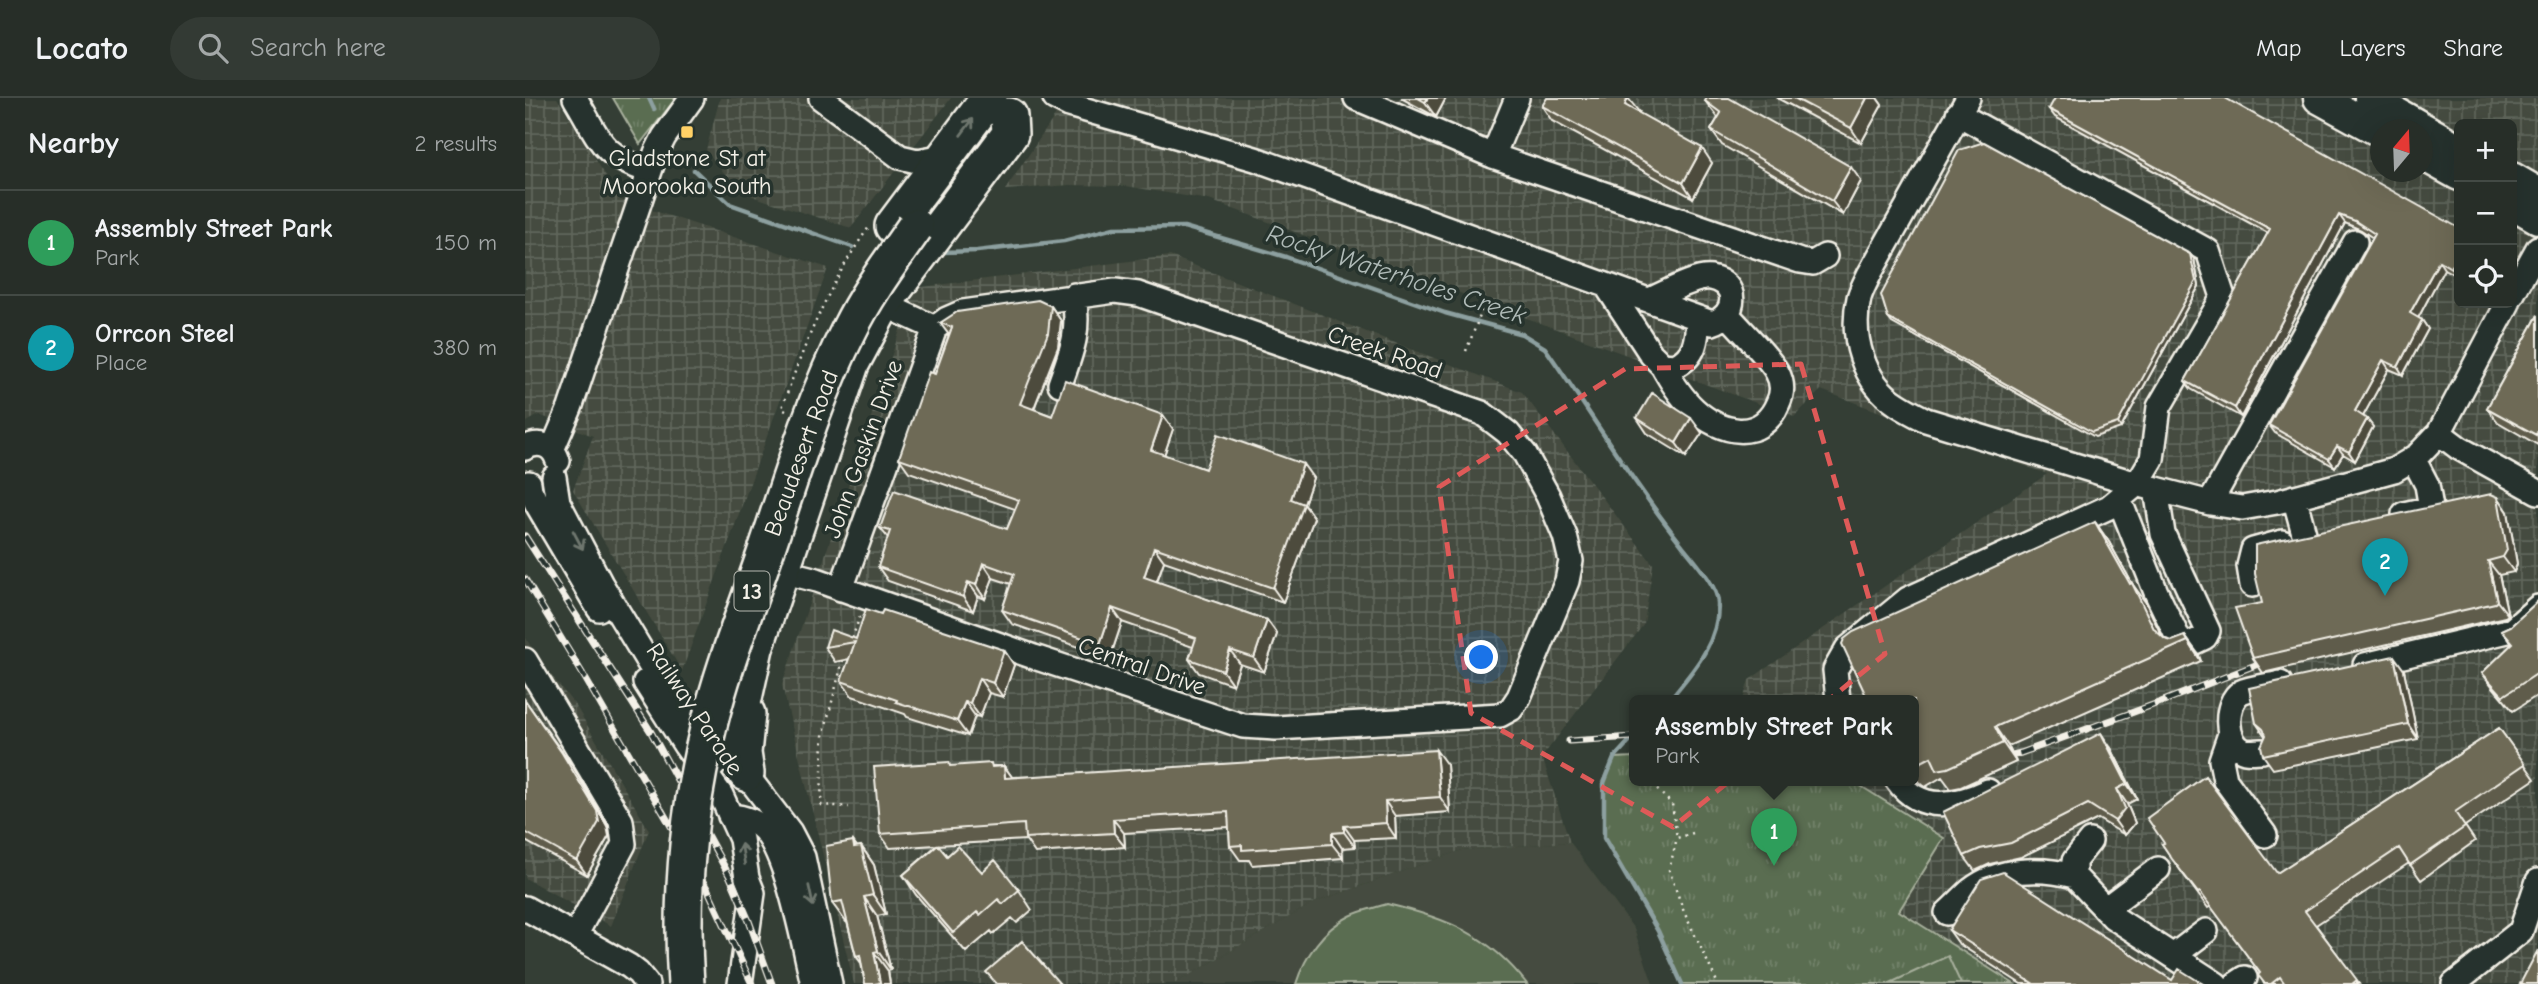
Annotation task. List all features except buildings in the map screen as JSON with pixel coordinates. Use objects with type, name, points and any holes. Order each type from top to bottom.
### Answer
[{"type":"highway","name":"Beaudesert Road","points":[[686,984],[683,947],[686,878],[694,799],[709,725],[816,403],[903,222],[945,156],[1007,104]]},
{"type":"highway","name":"Beaudesert Road","points":[[669,984],[669,875],[677,796],[689,734],[711,653],[794,410],[827,332],[850,290],[903,222],[1007,104]]},
{"type":"highway","points":[[713,751],[735,730],[745,703],[755,648],[851,364],[883,304],[1010,134],[1007,104]]},
{"type":"highway","points":[[713,751],[769,578],[771,574],[781,571]]},
{"type":"highway","points":[[745,703],[747,714],[743,753],[746,773]]},
{"type":"main road","points":[[2319,98],[2370,126]]},
{"type":"main road","points":[[2370,98],[2454,146]]},
{"type":"main road","points":[[2433,161],[2454,172]]},
{"type":"main road","points":[[2517,181],[2538,193]]},
{"type":"main road","points":[[2517,206],[2538,218]]},
{"type":"street","points":[[575,98],[607,150],[625,163],[650,171]]},
{"type":"street","points":[[525,448],[536,444],[548,446],[552,450],[570,408],[650,171],[664,137],[692,98]]},
{"type":"street","points":[[821,98],[900,157],[917,161],[945,156]]},
{"type":"street","points":[[1055,98],[1069,105],[1255,159],[1712,323],[1722,320],[1733,299],[1728,288],[1710,278],[1696,280],[1649,300]]},
{"type":"street","points":[[1356,98],[1493,156],[1800,261],[1813,263],[1825,256]]},
{"type":"street","points":[[1493,156],[1517,98]]},
{"type":"street","points":[[2119,499],[2156,592],[2180,642],[2186,646],[2205,638],[2208,631],[2163,534],[2147,487],[2159,407],[2223,297],[2209,251],[1963,106],[1859,297],[1856,326],[1860,357],[1874,383],[1895,403],[1926,420],[2147,487],[2242,508],[2394,470],[2413,458],[2439,433],[2505,308]]},
{"type":"street","points":[[900,157],[908,179],[903,222]]},
{"type":"street","points":[[2210,503],[2355,242]]},
{"type":"street","points":[[2517,286],[2538,248]]},
{"type":"street","points":[[1606,285],[1650,354],[1662,365],[1674,386],[1694,410],[1718,426],[1735,431],[1751,430],[1763,426],[1772,416],[1783,388],[1777,372],[1727,314]]},
{"type":"street","name":"Creek Road","points":[[935,328],[963,312],[1075,295],[1115,291],[1138,294],[1482,413],[1508,433],[1525,454],[1548,496],[1565,536],[1571,561],[1567,581],[1519,697],[1511,709],[1500,715]]},
{"type":"street","points":[[1060,384],[1075,341],[1078,320],[1075,295]]},
{"type":"street","points":[[883,304],[935,328]]},
{"type":"street","points":[[1662,365],[1675,366],[1690,356],[1697,341],[1698,318]]},
{"type":"street","name":"John Gaskin Drive","points":[[841,589],[935,328]]},
{"type":"street","points":[[2439,433],[2459,448],[2538,492]]},
{"type":"street","name":"Railway Parade","points":[[552,450],[558,466],[554,477],[558,502],[601,584],[653,670],[713,751],[721,795],[741,839],[747,878],[756,888],[740,984]]},
{"type":"street","points":[[2381,519],[2431,508],[2427,485],[2413,458]]},
{"type":"street","points":[[527,482],[543,484],[554,477]]},
{"type":"street","name":"Railway Parade","points":[[527,482],[585,587],[662,712],[713,751]]},
{"type":"street","points":[[1838,695],[1835,670],[1847,649],[1908,599],[2147,487]]},
{"type":"street","points":[[2294,497],[2305,537]]},
{"type":"street","points":[[2252,584],[2249,566],[2253,550],[2330,531]]},
{"type":"street","name":"Central Drive","points":[[781,571],[841,589],[1146,696],[1243,726],[1276,728],[1500,715]]},
{"type":"street","points":[[2346,669],[2512,630],[2538,607]]},
{"type":"street","points":[[525,660],[621,821],[624,833],[624,844],[575,936]]},
{"type":"street","points":[[2265,835],[2225,780],[2221,760],[2230,734],[2230,708],[2242,692],[2307,677]]},
{"type":"street","points":[[2230,734],[2244,751],[2262,751]]},
{"type":"street","points":[[713,751],[746,773],[790,832],[803,858],[830,984]]},
{"type":"street","points":[[1903,786],[1916,799],[1940,805],[1966,802],[2011,780]]},
{"type":"street","points":[[730,816],[758,824],[775,850],[791,894],[813,984]]},
{"type":"street","points":[[756,888],[765,864],[790,832]]},
{"type":"street","points":[[2074,876],[2074,861],[2090,841]]},
{"type":"street","points":[[2105,909],[2158,869]]},
{"type":"street","points":[[1947,913],[1972,890],[2002,875],[2029,871],[2059,872],[2074,876],[2113,917],[2215,984]]},
{"type":"street","points":[[2454,984],[2530,935],[2538,881]]},
{"type":"street","points":[[756,888],[774,885],[791,894]]},
{"type":"street","points":[[525,908],[629,966],[647,984]]},
{"type":"street","points":[[2173,956],[2206,931]]},
{"type":"path","points":[[1466,351],[1485,303]]},
{"type":"path","points":[[851,639],[862,607]]},
{"type":"path","points":[[846,651],[823,736],[821,805],[849,807]]},
{"type":"path","points":[[1653,786],[1672,804],[1677,838],[1669,870],[1684,912],[1718,984]]},
{"type":"path","points":[[1677,838],[1693,833]]},
{"type":"highlighted area","points":[[1801,364],[1885,654],[1673,827],[1471,713],[1439,487],[1625,369]]},
{"type":"shaded area","points":[[525,98],[557,98],[621,200],[828,268],[682,671],[573,490],[593,436],[539,415],[525,423]]},
{"type":"shaded area","points":[[720,98],[951,98],[851,228],[739,192],[706,150]]},
{"type":"shaded area","points":[[1067,98],[2538,98],[2538,984],[2014,984],[1899,911],[1944,838],[1861,786],[1919,786],[1919,695],[1744,695],[1749,680],[2047,474],[1821,390],[1794,417],[1209,200],[1126,186],[1070,185],[1005,190]]},
{"type":"shaded area","points":[[1170,256],[1522,392],[1653,564],[1644,624],[1542,757],[1570,842],[1462,850],[1313,903],[1174,984],[854,984],[782,685],[914,288]]},
{"type":"shaded area","points":[[525,637],[577,708],[649,830],[611,926],[525,878]]},
{"type":"shaded area","points":[[1570,842],[1634,929],[1653,984],[1174,984],[1313,903],[1462,850]]},
{"type":"green space","points":[[613,98],[676,98],[640,144]]},
{"type":"green space","points":[[1629,757],[1629,786],[1861,786],[1944,838],[1899,911],[2014,984],[1682,984],[1658,931],[1604,838],[1604,783],[1614,758]]},
{"type":"green space","points":[[1387,904],[1429,916],[1465,931],[1498,953],[1527,984],[1296,984],[1304,963],[1316,944],[1331,928],[1354,914]]},
{"type":"green space","points":[[1948,956],[1961,984],[1888,984]]},
{"type":"waterway","points":[[649,98],[654,109]]},
{"type":"waterway","points":[[694,170],[730,204],[852,247]]},
{"type":"waterway","name":"Rocky Waterholes Creek","points":[[943,252],[1064,241],[1114,228],[1184,227],[1286,257],[1445,313],[1522,334],[1545,348],[1646,497],[1704,572],[1717,596],[1717,617],[1709,644],[1673,695]]},
{"type":"waterway","name":"Rocky Waterholes Creek","points":[[1629,742],[1614,758],[1604,783],[1604,838],[1658,931],[1682,984]]},
{"type":"railway","points":[[525,536],[651,732],[730,877],[772,984]]},
{"type":"railway","points":[[525,579],[708,890],[752,984]]},
{"type":"railway","points":[[1994,759],[2021,753],[2276,657]]},
{"type":"railway","points":[[1569,741],[1629,737]]},
{"type":"place","name":"Gladstone St at Moorooka South","points":[[687,132]]},
{"type":"place","name":"Orrcon Steel","points":[[2385,596]]},
{"type":"place","name":"Assembly Street Park","points":[[1774,866]]}]
